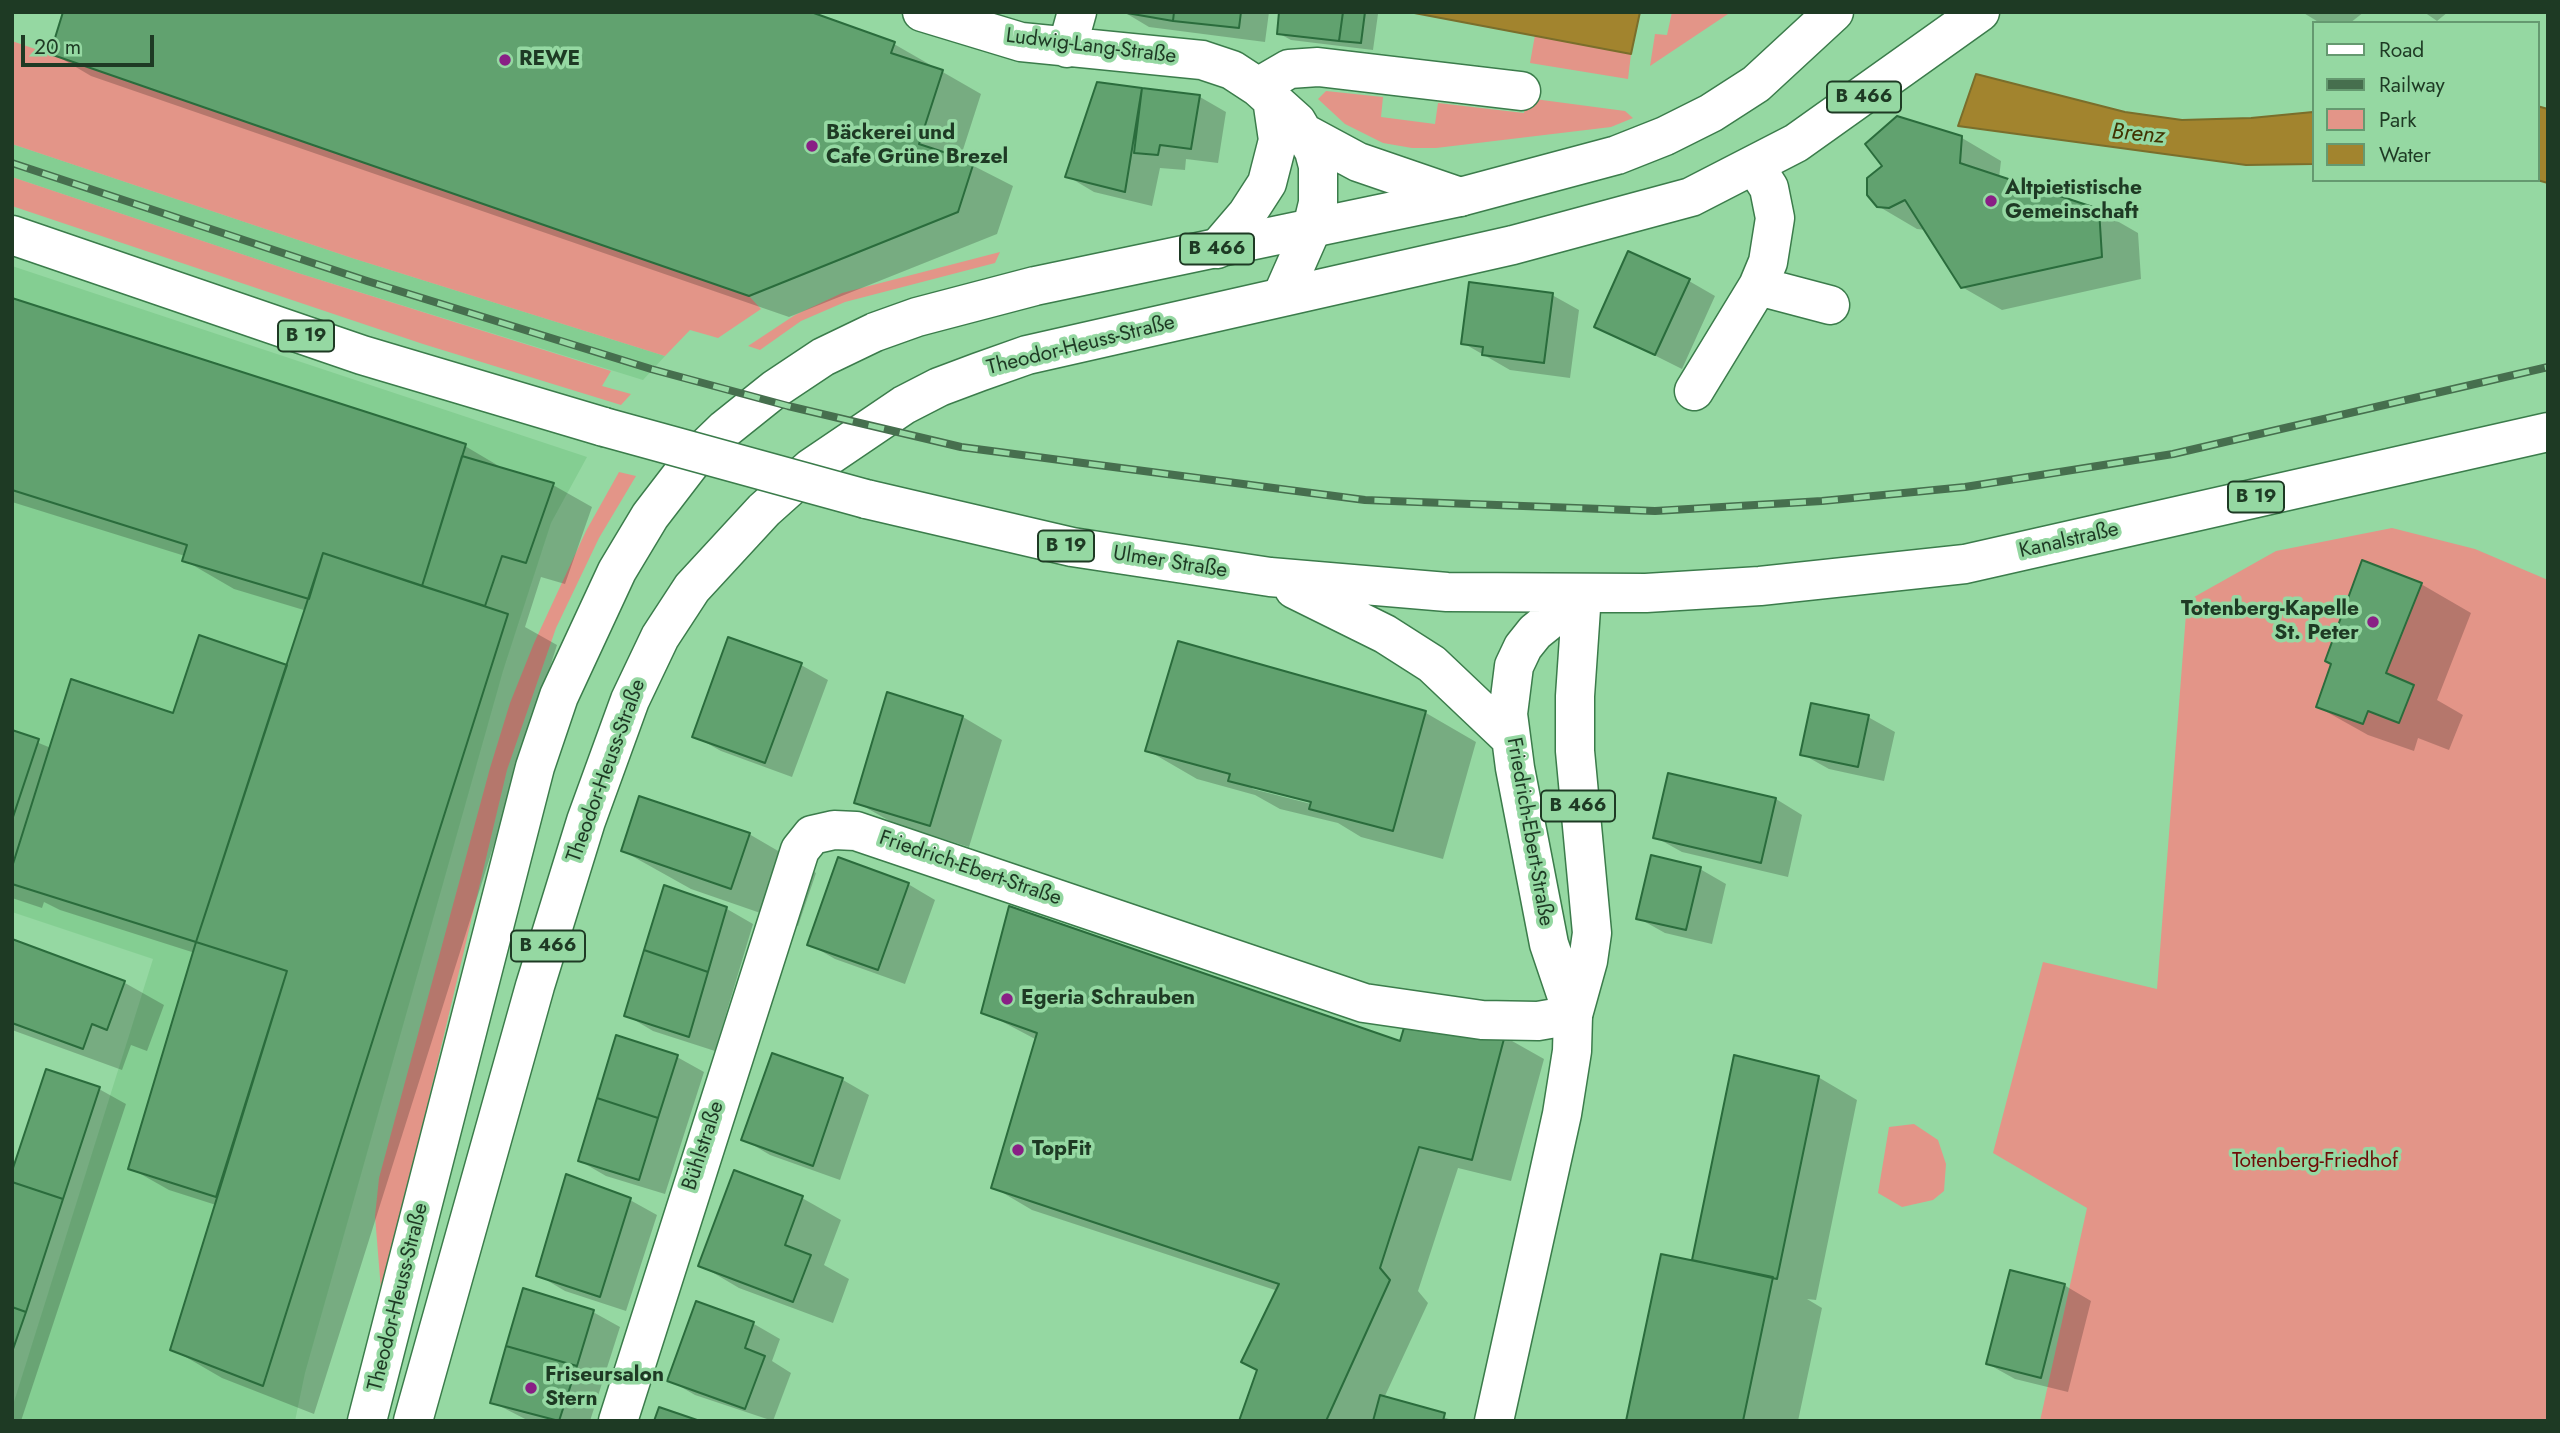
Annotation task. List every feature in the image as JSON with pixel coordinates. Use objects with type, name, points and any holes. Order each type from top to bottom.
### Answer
[{"type":"main road","name":"Ludwig-Lang-Straße","points":[[922,12],[1004,38],[1067,48],[1202,60],[1232,70],[1265,93],[1287,111],[1306,134],[1314,151],[1319,184],[1311,228],[1282,296]]},
{"type":"main road","points":[[1067,48],[1077,12]]},
{"type":"main road","name":"Theodor-Heuss-Straße","points":[[413,1421],[536,986],[586,821],[630,700],[660,637],[692,588],[764,510],[811,468],[904,405],[939,387],[1027,355],[1594,225],[1691,197],[1755,166],[1839,115],[1980,12]]},
{"type":"main road","name":"Theodor-Heuss-Straße","points":[[367,1421],[535,767],[559,696],[617,571],[650,516],[693,460],[725,429],[775,388],[822,357],[875,332],[964,303],[1460,197],[1617,155],[1665,136],[1711,113],[1756,83],[1833,13]]},
{"type":"main road","points":[[1217,248],[1247,214],[1267,183],[1278,141],[1265,93],[1289,69],[1318,67],[1521,91]]},
{"type":"main road","name":"Ludwig-Lang-Straße","points":[[1306,134],[1357,162],[1460,197]]},
{"type":"main road","points":[[1694,391],[1758,286],[1768,262],[1775,218],[1769,188],[1755,166]]},
{"type":"main road","name":"Ulmer Straße","points":[[12,235],[362,355],[604,427],[866,499],[1072,547],[1270,577],[1447,592],[1582,594]]},
{"type":"main road","points":[[1758,286],[1830,305]]},
{"type":"main road","name":"Kanalstraße","points":[[1582,594],[1760,586],[1965,564],[2548,432]]},
{"type":"main road","points":[[1270,577],[1385,634],[1432,664],[1510,738]]},
{"type":"main road","name":"Friedrich-Ebert-Straße","points":[[1573,1016],[1549,944],[1510,738],[1510,688],[1514,666],[1523,646],[1535,632],[1582,594]]},
{"type":"main road","name":"Friedrich-Ebert-Straße","points":[[1494,1421],[1562,1114],[1572,1051],[1573,1016],[1588,961],[1592,933],[1575,751],[1575,696],[1582,594]]},
{"type":"main road","name":"Friedrich-Ebert-Straße","points":[[794,872],[800,850],[812,835],[834,830],[856,831],[1364,1003],[1482,1020],[1538,1021],[1573,1016]]},
{"type":"main road","name":"Bühlstraße","points":[[618,1421],[794,872]]},
{"type":"shaded area","points":[[12,144],[352,258],[665,356],[643,380],[298,273],[12,177]]},
{"type":"shaded area","points":[[12,266],[587,457],[551,523],[503,671],[305,1373],[295,1421],[12,1421],[12,1408],[153,959],[12,912]]},
{"type":"green space","points":[[1672,12],[1731,12],[1650,66],[1655,34],[1667,35]]},
{"type":"green space","points":[[1535,35],[1631,54],[1628,79],[1530,63]]},
{"type":"green space","points":[[12,41],[749,296],[761,309],[718,338],[690,330],[665,356],[352,258],[12,144]]},
{"type":"green space","points":[[1326,91],[1383,97],[1381,117],[1435,124],[1438,103],[1524,113],[1527,98],[1625,111],[1633,118],[1611,127],[1436,148],[1412,148],[1383,143],[1345,124],[1318,99]]},
{"type":"green space","points":[[12,177],[298,273],[611,371],[602,386],[631,394],[621,405],[423,344],[12,206]]},
{"type":"green space","points":[[1000,252],[995,263],[845,302],[801,321],[760,350],[748,346],[795,315],[842,293]]},
{"type":"green space","points":[[619,472],[636,476],[599,538],[556,628],[507,770],[428,1102],[383,1315],[375,1216],[379,1178],[490,768],[510,703],[534,643],[586,531]]},
{"type":"green space","name":"Totenberg-Friedhof","points":[[2392,528],[2475,549],[2548,580],[2548,1421],[2040,1421],[2087,1208],[1993,1153],[2043,962],[2157,989],[2187,601],[2276,551]]},
{"type":"green space","points":[[1914,1124],[1938,1140],[1946,1164],[1944,1191],[1933,1200],[1902,1207],[1878,1193],[1889,1127]]},
{"type":"water","points":[[1409,12],[1640,12],[1631,54]]},
{"type":"water","name":"Brenz","points":[[1976,74],[2125,112],[2182,120],[2251,118],[2312,112],[2312,164],[2246,165],[1958,126]]},
{"type":"water","points":[[2539,107],[2548,109],[2548,183],[2539,181]]},
{"type":"building","points":[[63,12],[811,12],[895,42],[891,53],[943,70],[919,144],[974,162],[958,212],[749,296],[50,54]]},
{"type":"building","points":[[1121,12],[1174,12],[1173,21]]},
{"type":"building","points":[[1174,12],[1241,12],[1239,28],[1173,21]]},
{"type":"building","points":[[1279,12],[1343,12],[1339,41],[1277,34]]},
{"type":"building","points":[[1343,12],[1365,12],[1361,43],[1339,41]]},
{"type":"building","points":[[1097,82],[1142,88],[1125,192],[1065,177]]},
{"type":"building","points":[[1142,88],[1200,95],[1191,149],[1160,145],[1158,155],[1134,153]]},
{"type":"building","name":"Altpietistische Gemeinschaft","points":[[1897,116],[1962,136],[1960,163],[2099,209],[2102,257],[1961,288],[1905,200],[1889,208],[1877,207],[1867,195],[1867,178],[1882,166],[1865,144]]},
{"type":"building","points":[[1628,251],[1690,279],[1655,355],[1594,327]]},
{"type":"building","points":[[1469,282],[1553,293],[1544,363],[1482,355],[1483,347],[1461,344]]},
{"type":"building","points":[[12,298],[466,444],[422,586],[323,553],[309,599],[182,561],[187,545],[12,490]]},
{"type":"building","points":[[462,456],[554,483],[526,563],[502,556],[485,606],[422,586]]},
{"type":"building","points":[[323,553],[508,614],[263,1386],[170,1350],[287,971],[196,942]]},
{"type":"building","name":"Totenberg-Kapelle St. Peter","points":[[2362,560],[2422,583],[2386,673],[2414,685],[2399,723],[2368,711],[2363,724],[2316,707],[2331,664],[2325,661]]},
{"type":"building","points":[[199,635],[287,665],[196,942],[12,884],[12,867],[71,679],[173,713]]},
{"type":"building","points":[[728,637],[802,663],[765,763],[692,737]]},
{"type":"building","points":[[1178,641],[1426,711],[1393,831],[1309,809],[1311,802],[1228,781],[1230,774],[1145,751]]},
{"type":"building","points":[[887,692],[963,716],[930,826],[854,803]]},
{"type":"building","points":[[1811,703],[1869,715],[1858,767],[1800,755]]},
{"type":"building","points":[[12,730],[39,739],[12,820]]},
{"type":"building","points":[[1668,773],[1776,798],[1761,863],[1653,838]]},
{"type":"building","points":[[639,796],[750,833],[731,889],[621,851]]},
{"type":"building","points":[[1651,855],[1701,867],[1686,930],[1636,919]]},
{"type":"building","points":[[838,857],[909,883],[878,970],[807,945]]},
{"type":"building","points":[[664,885],[727,907],[708,972],[644,950]]},
{"type":"building","points":[[1009,906],[1400,1041],[1409,1011],[1505,1035],[1472,1160],[1419,1147],[1380,1268],[1390,1280],[1326,1421],[1239,1421],[1257,1370],[1241,1362],[1279,1284],[991,1188],[1037,1033],[981,1013]]},
{"type":"building","points":[[12,939],[125,981],[107,1030],[92,1024],[83,1049],[12,1023]]},
{"type":"building","points":[[196,942],[287,971],[216,1197],[128,1169]]},
{"type":"building","points":[[644,950],[708,972],[689,1037],[624,1016]]},
{"type":"building","points":[[616,1035],[678,1055],[658,1118],[597,1098]]},
{"type":"building","points":[[772,1053],[843,1078],[813,1166],[741,1140]]},
{"type":"building","points":[[1734,1055],[1819,1076],[1777,1279],[1692,1260]]},
{"type":"building","points":[[46,1069],[100,1087],[63,1199],[12,1182],[12,1171]]},
{"type":"building","points":[[597,1098],[658,1118],[639,1180],[578,1161]]},
{"type":"building","points":[[734,1170],[803,1196],[785,1245],[811,1255],[793,1302],[698,1266]]},
{"type":"building","points":[[566,1174],[631,1198],[600,1297],[536,1276]]},
{"type":"building","points":[[12,1182],[63,1199],[26,1312],[12,1307]]},
{"type":"building","points":[[1661,1254],[1773,1277],[1743,1421],[1626,1421]]},
{"type":"building","points":[[2010,1270],[2065,1284],[2041,1378],[1986,1364]]},
{"type":"building","points":[[523,1288],[594,1310],[577,1366],[506,1346]]},
{"type":"building","points":[[696,1301],[754,1322],[745,1348],[765,1356],[745,1409],[667,1381]]},
{"type":"building","points":[[12,1307],[26,1312],[12,1352]]},
{"type":"building","points":[[506,1346],[577,1366],[559,1421],[490,1403]]},
{"type":"building","points":[[1380,1395],[1445,1413],[1443,1421],[1373,1421]]},
{"type":"building","points":[[659,1407],[700,1421],[654,1421]]},
{"type":"railway","points":[[12,163],[367,281],[651,369],[788,406],[961,447],[1365,500],[1655,511],[1822,501],[1965,487],[2173,454],[2548,367]]},
{"type":"place","name":"REWE","points":[[505,60]]},
{"type":"place","name":"Bäckerei und Cafe Grüne Brezel","points":[[812,146]]},
{"type":"place","name":"Altpietistische Gemeinschaft","points":[[1991,201]]},
{"type":"place","name":"Totenberg-Kapelle St. Peter","points":[[2373,622]]},
{"type":"place","name":"Egeria Schrauben","points":[[1007,999]]},
{"type":"place","name":"TopFit","points":[[1018,1150]]},
{"type":"place","name":"Friseursalon Stern","points":[[531,1388]]}]
